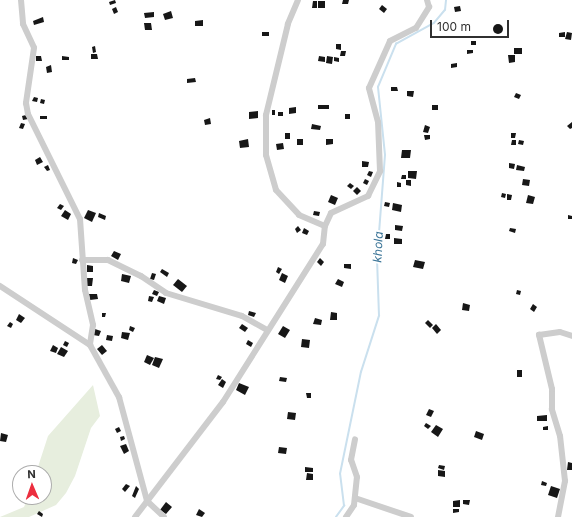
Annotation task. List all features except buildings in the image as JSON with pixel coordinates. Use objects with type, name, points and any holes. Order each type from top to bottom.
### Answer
[{"type":"street","points":[[21,0],[23,24],[34,48],[26,103],[28,114],[80,219],[82,260],[93,325],[90,345]]},
{"type":"street","points":[[298,0],[288,24],[266,115],[266,155],[276,190],[299,215],[325,226]]},
{"type":"street","points":[[134,517],[224,402],[267,330],[322,244],[325,226],[331,213],[368,196],[380,171],[378,122],[369,88],[390,41],[416,28],[429,7],[426,0]]},
{"type":"street","points":[[82,260],[108,260],[141,276],[166,293],[242,316],[267,330]]},
{"type":"street","points":[[0,286],[90,345],[119,397],[147,501],[164,517]]},
{"type":"street","points":[[558,517],[565,481],[560,436],[552,409],[552,389],[539,335],[560,332],[572,336]]},
{"type":"street","points":[[346,517],[354,505],[355,498],[357,477],[351,460],[355,439]]},
{"type":"street","points":[[355,498],[411,517]]},
{"type":"green space","points":[[93,385],[100,416],[91,428],[75,476],[66,493],[56,505],[29,517],[0,517],[24,507],[25,505],[52,505],[52,465],[39,465],[48,436]]},
{"type":"waterway","name":"khola","points":[[336,517],[344,506],[340,474],[361,372],[379,316],[377,259],[385,155],[378,87],[396,44],[434,23],[445,10],[446,0]]}]
